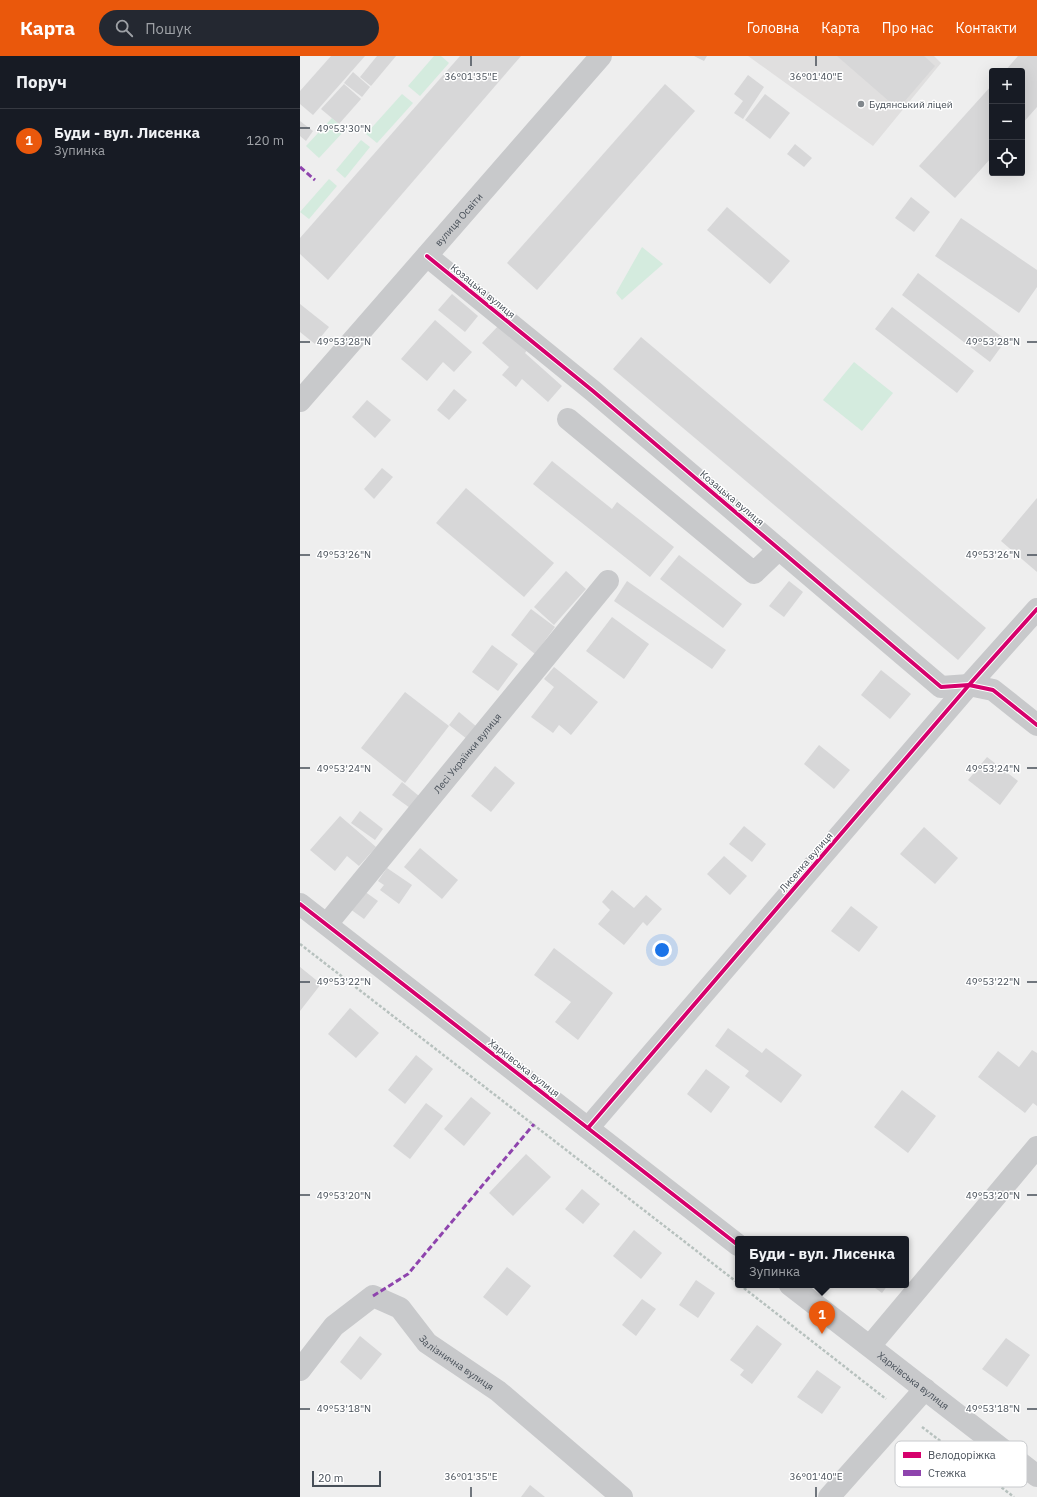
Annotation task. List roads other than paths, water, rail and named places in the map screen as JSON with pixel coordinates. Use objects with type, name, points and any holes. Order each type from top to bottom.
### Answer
[{"type":"street","name":"вулиця Освіти","points":[[300,401],[601,56]]},
{"type":"street","name":"Козацька вулиця","points":[[427,256],[593,391],[941,687],[969,685],[993,690],[1037,725]]},
{"type":"street","points":[[568,419],[754,573],[779,549]]},
{"type":"street","name":"Лесі Українки вулиця","points":[[327,924],[608,580]]},
{"type":"street","name":"Лисенка вулиця","points":[[588,1128],[969,685],[1037,609]]},
{"type":"street","name":"Харківська вулиця","points":[[300,904],[735,1243]]},
{"type":"street","points":[[870,1346],[1037,1147]]},
{"type":"street","name":"Харківська вулиця","points":[[794,1288],[992,1441]]},
{"type":"street","name":"Залізнична вулиця","points":[[300,1370],[334,1326],[373,1296],[400,1308],[427,1343],[498,1391],[622,1497]]},
{"type":"street","points":[[829,1497],[925,1389]]},
{"type":"street","name":"Харківська вулиця","points":[[1027,1468],[1037,1476]]},
{"type":"place","name":"Будянський ліцей","points":[[861,104]]},
{"type":"place","name":"Буди - вул. Лисенка","points":[[822,1334]]}]
